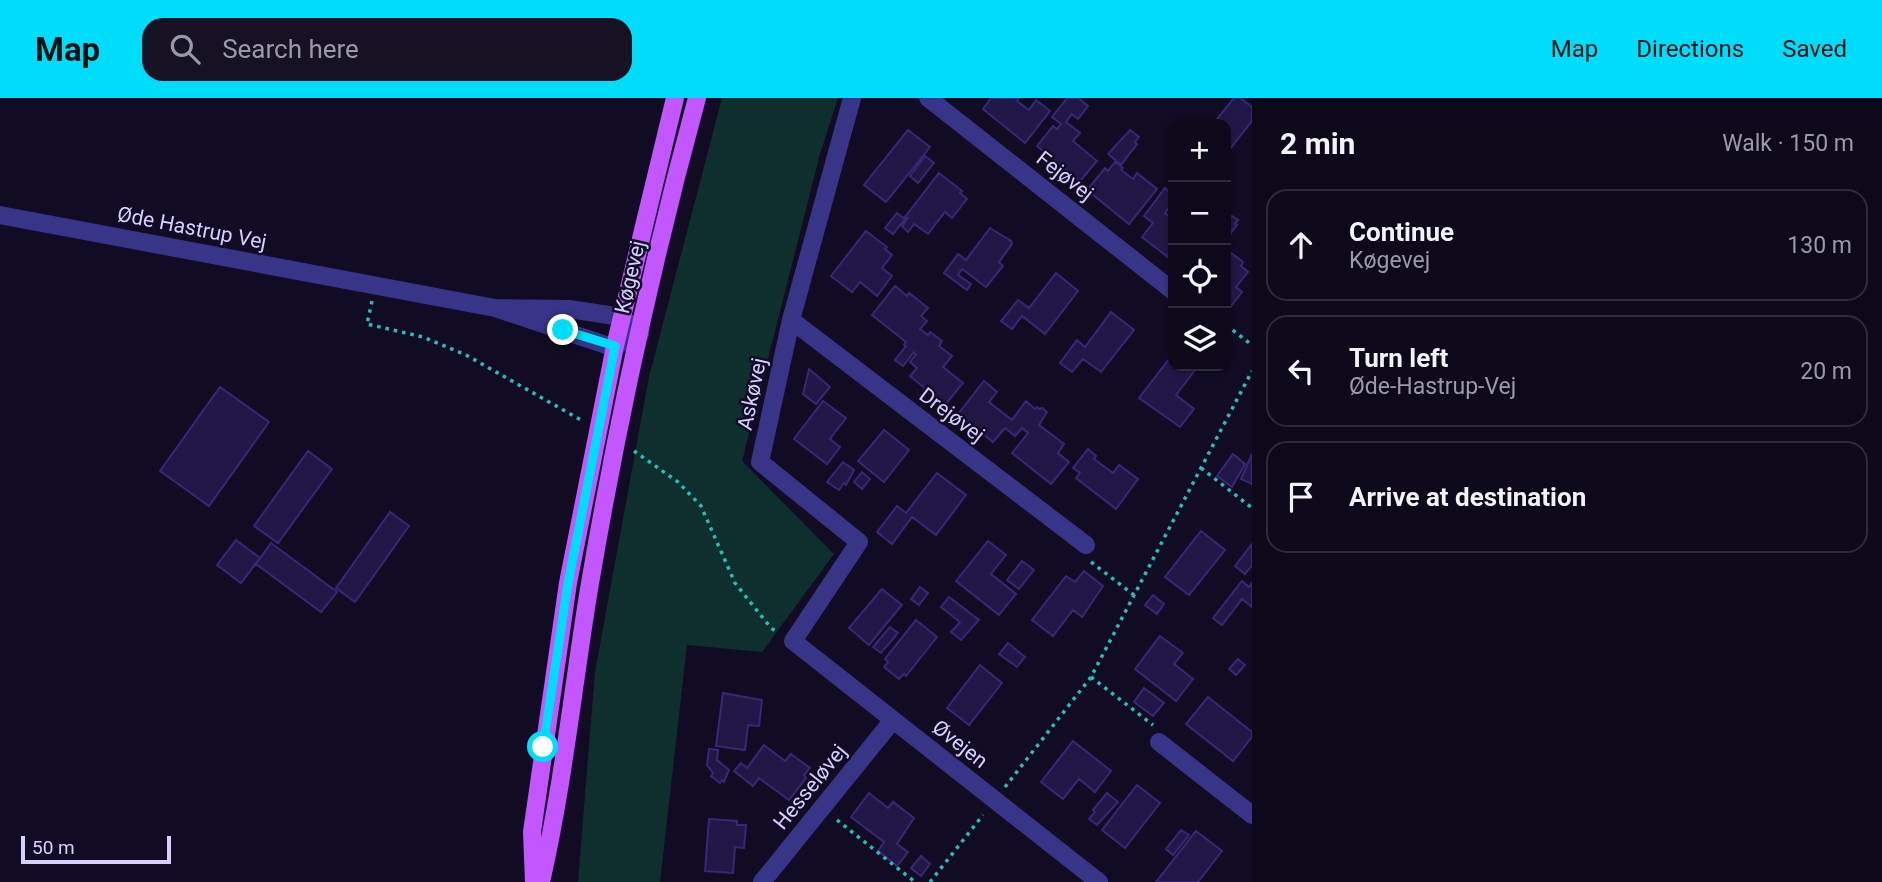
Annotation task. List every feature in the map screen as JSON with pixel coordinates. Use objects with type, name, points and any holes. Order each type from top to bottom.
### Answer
[{"type":"main road","name":"Køgevej","points":[[534,882],[532,832],[568,583],[615,346],[675,98]]},
{"type":"main road","name":"Køgevej","points":[[541,882],[552,834],[589,588],[640,334],[697,98]]},
{"type":"street","name":"Askøvej","points":[[793,641],[859,542],[760,462],[791,320],[852,98]]},
{"type":"street","name":"Fejøvej","points":[[928,98],[1168,287]]},
{"type":"street","name":"Øde Hastrup Vej","points":[[0,215],[495,308]]},
{"type":"street","points":[[495,308],[569,309],[622,317],[640,334],[615,346],[495,308]]},
{"type":"street","name":"Drejøvej","points":[[791,320],[1086,545]]},
{"type":"street","name":"Øvejen","points":[[793,641],[1099,882]]},
{"type":"street","name":"Hesseløvej","points":[[762,882],[893,720]]},
{"type":"street","points":[[1159,742],[1252,816]]},
{"type":"path","points":[[375,286],[368,324],[423,337],[466,355],[584,423]]},
{"type":"path","points":[[1231,329],[1252,345]]},
{"type":"path","points":[[930,882],[1091,677],[1252,372]]},
{"type":"path","points":[[634,452],[678,482],[701,506],[734,583],[771,628],[793,641]]},
{"type":"path","points":[[1201,468],[1252,508]]},
{"type":"path","points":[[1086,545],[1087,559],[1134,595]]},
{"type":"path","points":[[1091,677],[1157,728],[1159,742]]},
{"type":"path","points":[[822,808],[915,882]]},
{"type":"green space","points":[[722,98],[838,98],[820,154],[742,461],[834,554],[762,652],[687,645],[660,882],[578,882],[595,672],[649,377]]},
{"type":"building","points":[[991,98],[1019,98],[1017,101],[1029,110],[1036,100],[1050,111],[1025,143],[983,109]]},
{"type":"building","points":[[1067,98],[1078,98],[1088,106],[1078,119],[1072,114],[1066,122],[1080,133],[1073,141],[1097,161],[1080,181],[1037,146],[1053,126],[1057,129],[1061,124],[1052,117]]},
{"type":"building","points":[[1234,98],[1240,98],[1252,107],[1252,121],[1231,148],[1231,119],[1217,119]]},
{"type":"building","points":[[908,130],[930,147],[886,202],[864,185]]},
{"type":"building","points":[[1130,130],[1139,137],[1135,142],[1137,144],[1121,165],[1108,154]]},
{"type":"building","points":[[925,156],[934,163],[918,183],[910,176]]},
{"type":"building","points":[[1115,162],[1133,179],[1137,173],[1157,189],[1129,224],[1087,190],[1105,168],[1108,171]]},
{"type":"building","points":[[939,173],[962,191],[960,193],[967,199],[952,218],[945,212],[928,234],[914,224],[908,232],[902,226],[908,218],[905,217]]},
{"type":"building","points":[[1165,188],[1168,191],[1168,209],[1165,213],[1168,216],[1168,257],[1142,237],[1153,223],[1144,216]]},
{"type":"building","points":[[897,213],[905,219],[893,234],[885,228]]},
{"type":"building","points":[[1231,216],[1238,220],[1231,233]]},
{"type":"building","points":[[990,228],[1012,244],[999,262],[1003,266],[986,287],[962,269],[958,275],[971,284],[967,290],[944,273],[958,254],[966,260]]},
{"type":"building","points":[[866,231],[887,247],[885,249],[892,255],[882,268],[892,276],[877,296],[860,282],[852,292],[831,276]]},
{"type":"building","points":[[1231,253],[1243,262],[1241,266],[1248,272],[1236,287],[1242,292],[1231,306]]},
{"type":"building","points":[[1056,273],[1078,291],[1045,334],[1022,316],[1012,329],[1001,321],[1018,300],[1029,308]]},
{"type":"building","points":[[895,286],[928,308],[921,316],[927,321],[920,329],[928,335],[930,332],[942,341],[939,346],[952,356],[943,367],[963,383],[945,405],[910,376],[917,368],[910,362],[916,354],[914,352],[903,366],[895,360],[906,342],[872,315]]},
{"type":"building","points":[[1111,312],[1134,330],[1101,372],[1083,359],[1072,372],[1060,363],[1077,340],[1085,347]]},
{"type":"building","points":[[1168,360],[1168,371],[1194,371],[1176,395],[1194,409],[1180,427],[1139,398]]},
{"type":"building","points":[[809,369],[830,387],[816,404],[803,394]]},
{"type":"building","points":[[984,381],[997,392],[989,402],[1012,420],[1026,401],[1035,409],[1042,408],[1047,412],[1039,425],[1064,444],[1058,453],[1069,462],[1051,484],[1012,453],[1028,433],[1022,428],[1015,436],[1005,428],[993,442],[958,414]]},
{"type":"building","points":[[220,387],[269,422],[209,506],[160,471]]},
{"type":"building","points":[[823,401],[846,418],[830,439],[840,447],[827,464],[794,439]]},
{"type":"building","points":[[884,430],[909,450],[884,482],[858,461]]},
{"type":"building","points":[[1088,449],[1096,456],[1094,459],[1113,473],[1119,465],[1138,479],[1116,509],[1076,478],[1080,473],[1073,468]]},
{"type":"building","points":[[308,451],[332,469],[278,543],[254,526]]},
{"type":"building","points":[[1233,454],[1245,464],[1232,487],[1217,476]]},
{"type":"building","points":[[1252,454],[1252,484],[1241,479]]},
{"type":"building","points":[[843,462],[854,470],[846,485],[844,483],[839,490],[827,482]]},
{"type":"building","points":[[862,472],[870,479],[862,489],[854,482]]},
{"type":"building","points":[[937,473],[966,495],[936,535],[912,517],[892,544],[877,532],[897,506],[906,513]]},
{"type":"building","points":[[390,512],[409,526],[355,602],[336,588]]},
{"type":"building","points":[[1201,531],[1225,550],[1189,595],[1165,577]]},
{"type":"building","points":[[236,540],[260,558],[241,583],[217,565]]},
{"type":"building","points":[[988,541],[1006,555],[991,574],[1016,594],[999,615],[956,581]]},
{"type":"building","points":[[271,543],[337,592],[321,612],[256,564]]},
{"type":"building","points":[[1252,544],[1252,565],[1245,574],[1235,566]]},
{"type":"building","points":[[1022,561],[1034,570],[1019,589],[1007,580]]},
{"type":"building","points":[[1084,571],[1103,586],[1082,617],[1073,610],[1053,636],[1032,620],[1066,576],[1075,582]]},
{"type":"building","points":[[1242,581],[1249,587],[1252,583],[1252,607],[1242,599],[1222,625],[1213,618]]},
{"type":"building","points":[[920,587],[928,593],[919,605],[911,599]]},
{"type":"building","points":[[882,589],[902,605],[869,645],[849,628]]},
{"type":"building","points":[[1153,595],[1164,604],[1157,614],[1145,605]]},
{"type":"building","points":[[949,597],[979,620],[961,640],[951,632],[960,622],[941,607]]},
{"type":"building","points":[[916,620],[937,637],[906,676],[904,674],[899,679],[884,667],[888,662],[885,659]]},
{"type":"building","points":[[890,627],[898,633],[881,653],[873,647]]},
{"type":"building","points":[[1160,636],[1183,653],[1174,664],[1193,679],[1176,701],[1135,669]]},
{"type":"building","points":[[1008,643],[1025,657],[1017,667],[999,654]]},
{"type":"building","points":[[1238,659],[1245,665],[1236,675],[1229,669]]},
{"type":"building","points":[[980,665],[1002,683],[969,725],[947,708]]},
{"type":"building","points":[[1144,688],[1164,703],[1153,716],[1134,702]]},
{"type":"building","points":[[723,693],[762,700],[759,726],[748,725],[745,750],[716,746]]},
{"type":"building","points":[[1208,697],[1252,732],[1252,737],[1233,761],[1186,724]]},
{"type":"building","points":[[1073,741],[1111,771],[1095,792],[1079,779],[1063,799],[1041,782]]},
{"type":"building","points":[[764,745],[785,761],[791,754],[810,768],[804,775],[806,778],[789,800],[759,778],[753,786],[734,771],[741,763],[747,768]]},
{"type":"building","points":[[709,749],[718,750],[717,760],[729,770],[724,782],[722,780],[720,783],[711,776],[713,773],[707,765]]},
{"type":"building","points":[[1137,785],[1160,803],[1125,848],[1102,830]]},
{"type":"building","points":[[869,793],[888,808],[893,802],[914,818],[897,844],[908,852],[897,866],[878,851],[884,842],[851,817]]},
{"type":"building","points":[[1107,793],[1118,802],[1097,825],[1089,819]]},
{"type":"building","points":[[709,819],[737,821],[737,825],[746,825],[744,848],[735,847],[733,873],[705,871]]},
{"type":"building","points":[[1181,830],[1189,835],[1173,855],[1166,849]]},
{"type":"building","points":[[1196,831],[1222,851],[1198,882],[1156,882]]},
{"type":"building","points":[[921,856],[930,864],[921,876],[911,868]]},
{"type":"route","points":[[543,747],[568,583],[615,346],[563,330]]}]
